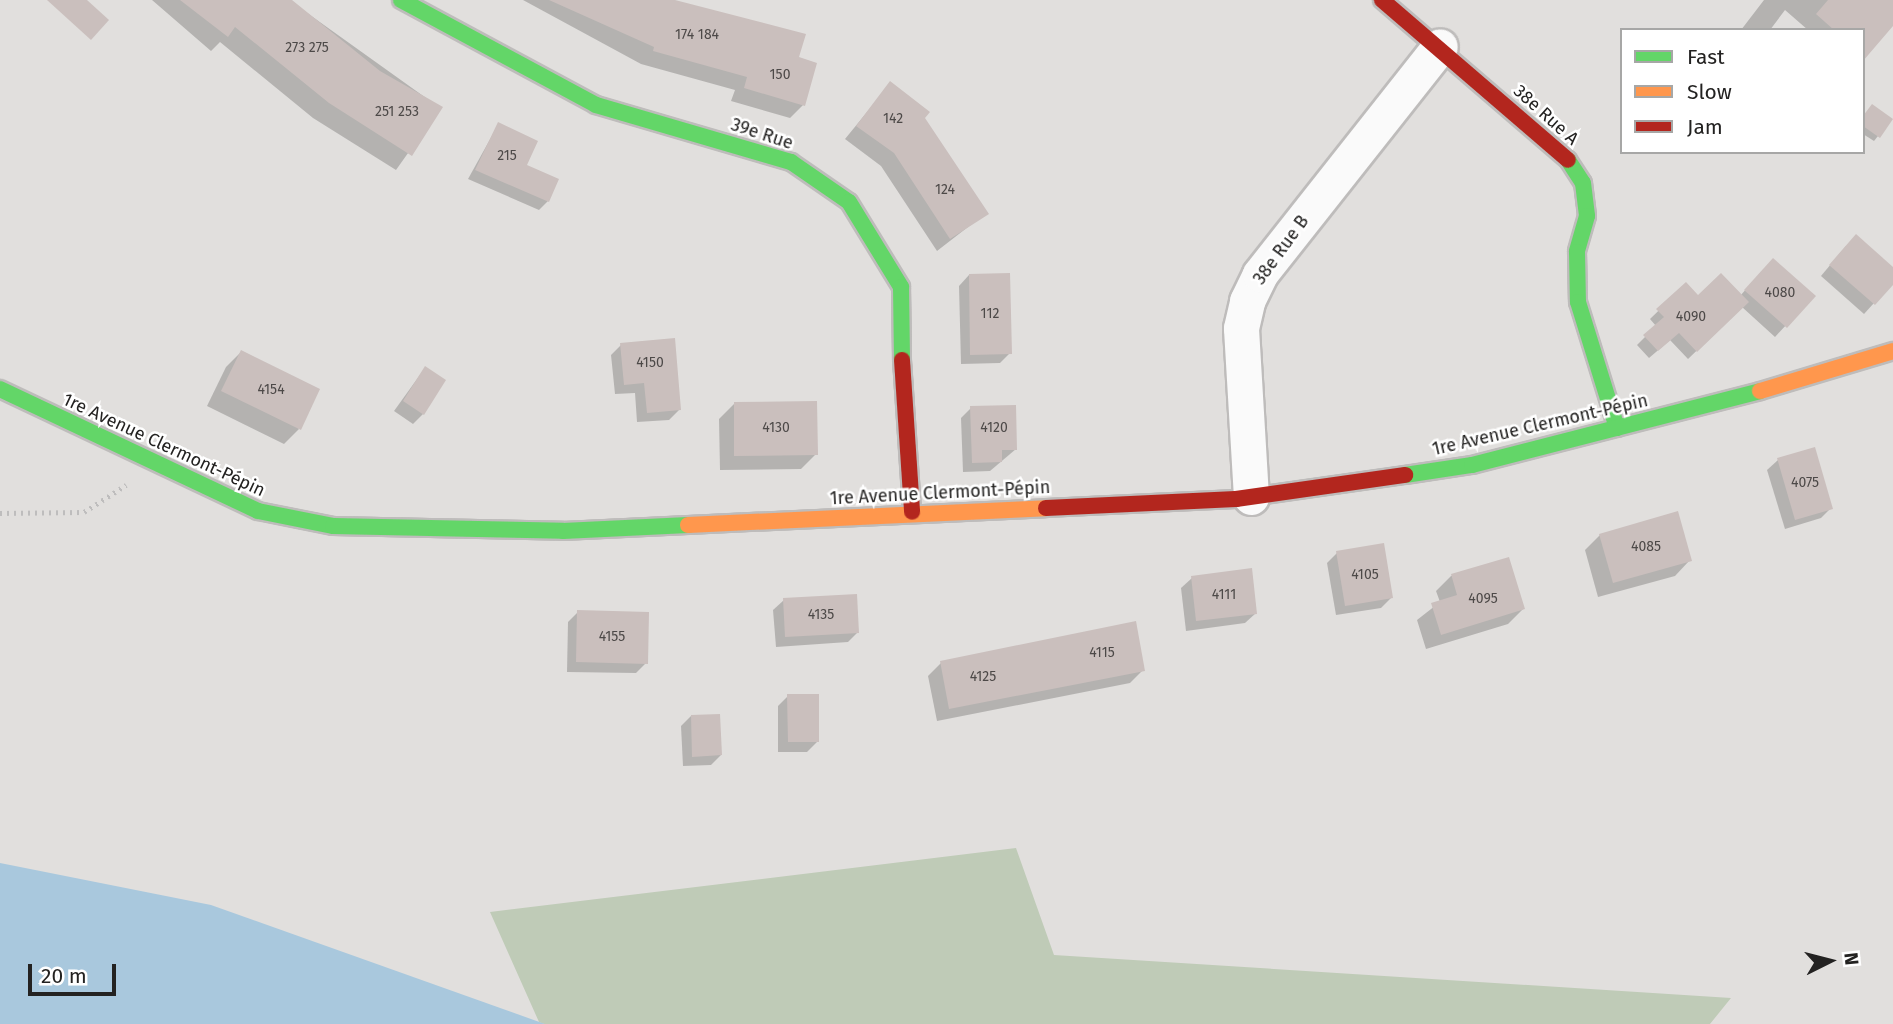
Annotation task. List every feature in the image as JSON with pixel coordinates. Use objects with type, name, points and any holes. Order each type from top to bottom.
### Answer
[{"type":"street","name":"39e Rue","points":[[401,0],[596,105],[791,162],[849,202],[901,287],[902,374],[912,512]]},
{"type":"street","name":"38e Rue A","points":[[1382,0],[1440,46],[1567,158],[1583,183],[1587,216],[1577,252],[1578,302],[1617,428]]},
{"type":"street","name":"38e Rue B","points":[[1251,497],[1241,328],[1247,301],[1260,274],[1440,46]]},
{"type":"street","name":"1re Avenue Clermont-Pépin","points":[[0,389],[156,466],[258,511],[333,526],[414,531],[722,526],[912,512],[1251,497],[1472,465],[1617,428],[1893,351]]},
{"type":"path","points":[[0,513],[84,512],[156,466]]},
{"type":"green space","points":[[1016,848],[1054,955],[1731,998],[1710,1024],[544,1024],[539,1022],[490,912]]},
{"type":"water","points":[[0,863],[211,905],[545,1024],[0,1024]]},
{"type":"building","points":[[47,0],[87,0],[109,20],[91,40]]},
{"type":"building","points":[[180,0],[292,0],[380,71],[443,107],[412,156],[329,103],[235,27],[228,37]]},
{"type":"building","points":[[549,0],[675,0],[806,34],[799,57],[817,63],[805,106],[744,88],[747,77],[653,51],[654,47]]},
{"type":"building","points":[[1828,0],[1893,0],[1893,26],[1865,59],[1865,28],[1832,28],[1816,14]]},
{"type":"building","points":[[890,81],[930,112],[925,118],[989,214],[950,239],[894,153],[856,126]]},
{"type":"building","points":[[1872,104],[1893,119],[1880,138],[1865,127],[1865,113]]},
{"type":"building","points":[[498,122],[538,141],[527,165],[559,179],[549,202],[475,170]]},
{"type":"building","points":[[1856,234],[1893,267],[1893,285],[1875,305],[1829,265]]},
{"type":"building","points":[[1773,258],[1816,296],[1787,328],[1744,290]]},
{"type":"building","points":[[1010,273],[1012,354],[970,355],[969,274]]},
{"type":"building","points":[[1721,273],[1749,302],[1697,352],[1679,333],[1658,351],[1643,335],[1664,317],[1656,309],[1686,282],[1698,295]]},
{"type":"building","points":[[675,338],[681,410],[647,413],[644,383],[624,385],[620,343]]},
{"type":"building","points":[[241,350],[320,389],[301,430],[221,391]]},
{"type":"building","points":[[425,366],[446,380],[424,415],[403,401]]},
{"type":"building","points":[[817,401],[818,455],[734,456],[734,402]]},
{"type":"building","points":[[1016,405],[1017,450],[1002,450],[1002,462],[972,463],[970,406]]},
{"type":"building","points":[[1815,447],[1833,509],[1795,520],[1777,458]]},
{"type":"building","points":[[1678,511],[1692,561],[1613,583],[1599,534]]},
{"type":"building","points":[[1384,543],[1393,598],[1345,606],[1336,551]]},
{"type":"building","points":[[1509,557],[1525,609],[1441,635],[1431,603],[1457,595],[1451,574]]},
{"type":"building","points":[[1252,568],[1257,614],[1196,621],[1191,576]]},
{"type":"building","points":[[857,594],[859,633],[785,637],[783,598]]},
{"type":"building","points":[[577,610],[649,612],[648,664],[576,662]]},
{"type":"building","points":[[1136,621],[1145,671],[949,709],[940,661]]},
{"type":"building","points":[[787,694],[819,694],[819,742],[788,742]]},
{"type":"building","points":[[720,714],[722,755],[692,757],[691,715]]},
{"type":"traffic: fast","points":[[401,0],[596,105],[791,162],[849,202],[901,287],[902,360]]},
{"type":"traffic: fast","points":[[1568,160],[1583,183],[1587,216],[1577,252],[1578,302],[1617,428]]},
{"type":"traffic: fast","points":[[0,389],[258,511],[333,526],[563,531],[688,525]]},
{"type":"traffic: fast","points":[[1405,475],[1472,465],[1760,391]]},
{"type":"traffic: slow","points":[[1760,391],[1893,351]]},
{"type":"traffic: slow","points":[[688,525],[1046,508]]},
{"type":"traffic: jam","points":[[1382,0],[1568,160]]},
{"type":"traffic: jam","points":[[902,360],[912,512]]},
{"type":"traffic: jam","points":[[1046,508],[1236,499],[1405,475]]}]
